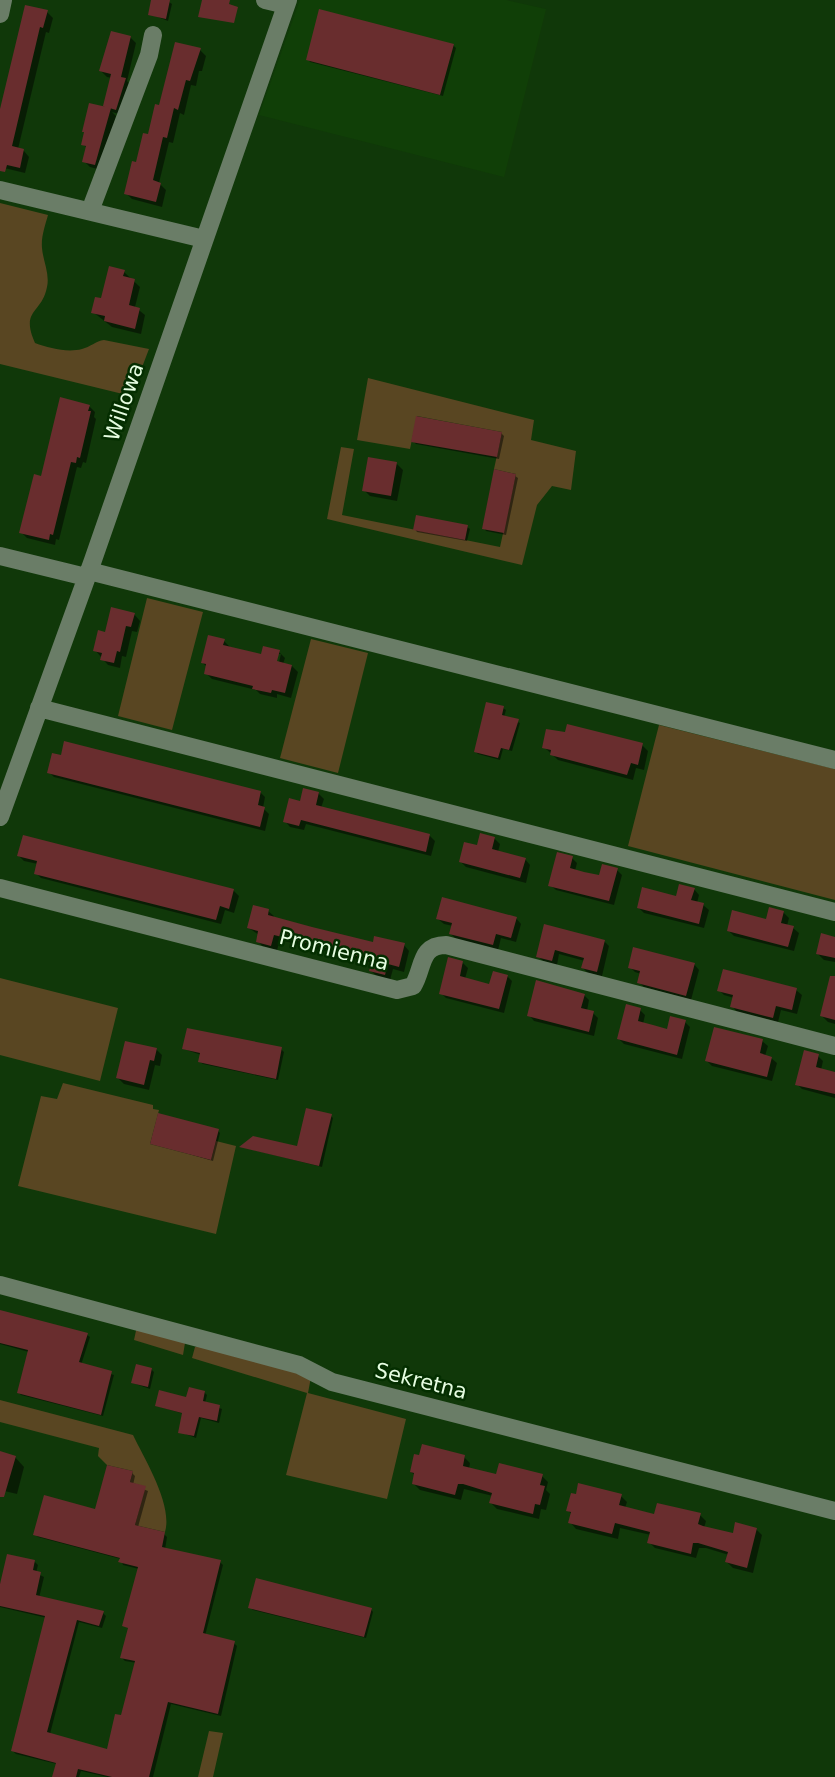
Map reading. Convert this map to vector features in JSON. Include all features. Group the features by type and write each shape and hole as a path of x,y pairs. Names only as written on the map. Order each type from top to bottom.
{"street":[{"path":"0,14 3,0"},
{"path":"265,0 287,3"},
{"name":"Willowa","path":"0,817 88,574 287,3"},
{"path":"90,211 149,55 153,36"},
{"path":"0,190 204,239"},
{"path":"0,556 88,574 835,760"},
{"path":"39,708 835,912"},
{"name":"Promienna","path":"0,888 397,990 413,986 426,952 433,947 446,945 835,1046"},
{"name":"Sekretna","path":"0,1285 299,1364 332,1382 835,1511"}],"shaded area":[{"path":"300,0 506,0 546,9 504,177 259,115"},
{"path":"0,203 48,215 42,244 48,277 47,287 30,324 35,343 70,350 82,349 104,340 149,349 131,396 0,364"},
{"path":"368,378 534,420 531,440 576,451 571,490 552,486 537,505 522,565 327,519 341,447 354,449 342,515 500,547 516,474 494,469 502,432 417,416 410,449 357,440"},
{"path":"147,598 203,612 172,730 118,716"},
{"path":"311,639 368,653 338,773 280,758"},
{"path":"659,725 835,769 835,900 628,846"},
{"path":"0,978 118,1008 100,1081 0,1055"},
{"path":"63,1083 153,1105 153,1109 159,1110 150,1144 211,1160 216,1141 236,1146 216,1234 18,1186 41,1096 57,1099"},
{"path":"137,1326 185,1343 183,1355 134,1340"},
{"path":"201,1345 311,1377 308,1393 406,1419 387,1499 286,1475 307,1393 192,1358 195,1347"},
{"path":"0,1400 133,1435 162,1496 165,1532 135,1525 145,1487 130,1482 133,1471 107,1465 98,1456 99,1448 0,1422"},
{"path":"209,1731 223,1733 213,1777 198,1777"}],"building":[{"path":"151,0 170,0 166,19 148,15"},
{"path":"202,0 230,0 229,4 238,7 234,23 198,17"},
{"path":"25,5 48,10 43,28 40,27 12,146 24,149 20,168 7,165 5,172 0,171 0,109"},
{"path":"319,9 454,44 440,95 306,60"},
{"path":"111,31 131,36 121,77 126,78 116,110 103,106 111,74 99,71"},
{"path":"175,42 201,48 190,81 186,80 178,110 174,108 167,138 163,137 153,180 161,183 156,202 124,194 132,161 136,162 143,133 148,134 155,104 159,105"},
{"path":"89,103 111,108 95,165 82,162 86,146 81,145 82,132"},
{"path":"109,266 125,270 123,276 135,279 129,305 140,308 135,329 104,321 105,316 91,313 95,297 101,298"},
{"path":"60,397 90,405 88,411 91,411 80,458 77,457 76,463 71,462 53,535 50,534 49,540 19,533 34,474 41,476"},
{"path":"416,416 502,432 497,457 411,442"},
{"path":"368,457 397,462 391,496 362,491"},
{"path":"494,469 516,474 504,533 482,529"},
{"path":"416,515 468,525 465,540 413,530"},
{"path":"111,607 135,613 131,627 126,626 120,652 117,651 114,663 100,660 102,653 93,651 98,630 105,632"},
{"path":"208,635 225,639 223,645 261,654 263,646 280,650 277,661 292,665 285,693 252,689 253,686 204,674 206,664 201,663"},
{"path":"486,702 504,706 502,715 519,719 509,750 501,748 498,758 474,752"},
{"path":"567,724 643,743 638,765 631,763 627,775 550,755 551,750 542,748 546,729 565,732"},
{"path":"64,741 261,791 258,805 265,807 260,827 47,773 52,753 61,755"},
{"path":"303,788 319,792 316,805 430,834 426,852 301,820 299,826 283,822 289,798 300,801"},
{"path":"480,833 495,837 492,849 526,858 520,878 459,862 464,842 477,845"},
{"path":"23,835 234,889 229,909 220,906 216,920 34,874 37,861 17,856"},
{"path":"557,852 573,856 570,868 584,872 599,875 602,864 618,868 609,901 548,886"},
{"path":"679,884 695,888 691,900 704,903 699,924 637,908 642,887 676,896"},
{"path":"442,897 517,917 511,938 496,934 493,945 449,934 452,923 436,919"},
{"path":"253,905 269,909 268,915 312,927 373,942 374,936 405,943 399,967 388,964 385,975 369,971 372,960 338,951 274,935 271,946 256,942 258,931 247,928"},
{"path":"769,907 784,911 781,923 794,926 788,947 727,931 732,910 766,919"},
{"path":"544,924 605,940 597,972 581,968 584,958 555,950 552,961 536,957"},
{"path":"821,933 835,937 835,958 816,954"},
{"path":"633,947 695,963 686,996 637,983 640,971 628,968"},
{"path":"448,957 463,961 460,976 489,984 493,971 508,975 499,1009 439,994"},
{"path":"723,969 797,988 792,1010 776,1006 773,1018 730,1007 733,995 717,991"},
{"path":"830,976 835,976 835,1020 820,1016"},
{"path":"536,980 585,994 581,1008 594,1011 589,1032 527,1016"},
{"path":"626,1004 641,1008 638,1021 667,1029 670,1016 686,1020 677,1055 617,1039"},
{"path":"714,1027 763,1039 760,1053 772,1057 767,1077 705,1061"},
{"path":"187,1028 282,1047 276,1079 198,1062 200,1053 182,1049"},
{"path":"125,1041 157,1048 154,1061 150,1060 144,1085 116,1078"},
{"path":"804,1050 819,1054 816,1067 835,1072 835,1094 795,1085"},
{"path":"306,1108 332,1114 319,1166 239,1147 253,1136 297,1146"},
{"path":"158,1113 219,1129 211,1160 150,1144"},
{"path":"0,1310 88,1333 79,1362 112,1371 101,1415 17,1393 28,1350 0,1343"},
{"path":"136,1364 152,1368 148,1387 131,1383"},
{"path":"189,1387 205,1391 203,1401 220,1405 217,1421 199,1417 194,1436 178,1433 182,1413 155,1406 159,1390 186,1397"},
{"path":"422,1444 465,1455 463,1466 496,1474 499,1463 543,1474 540,1485 545,1486 540,1505 535,1504 533,1514 489,1503 492,1493 463,1484 458,1484 455,1495 412,1484 414,1473 410,1472 414,1454 419,1455"},
{"path":"0,1451 16,1456 4,1497 0,1497"},
{"path":"107,1465 133,1471 130,1482 146,1486 135,1525 165,1532 162,1547 221,1560 203,1633 235,1641 218,1714 168,1702 149,1777 112,1777 78,1769 76,1777 52,1777 56,1763 11,1751 45,1616 0,1606 0,1584 7,1554 35,1560 33,1570 41,1572 36,1595 104,1611 99,1626 77,1620 47,1732 107,1749 115,1714 121,1715 135,1661 120,1658 128,1628 122,1626 138,1567 118,1562 120,1558 33,1535 44,1495 95,1509"},
{"path":"578,1483 622,1494 619,1505 654,1514 657,1503 701,1513 698,1524 703,1526 733,1533 735,1522 757,1528 747,1568 725,1562 728,1552 698,1543 693,1543 691,1554 647,1543 650,1532 615,1523 612,1534 568,1523 571,1512 566,1511 571,1493 576,1494"},
{"path":"256,1578 372,1608 364,1637 248,1608"}]}
